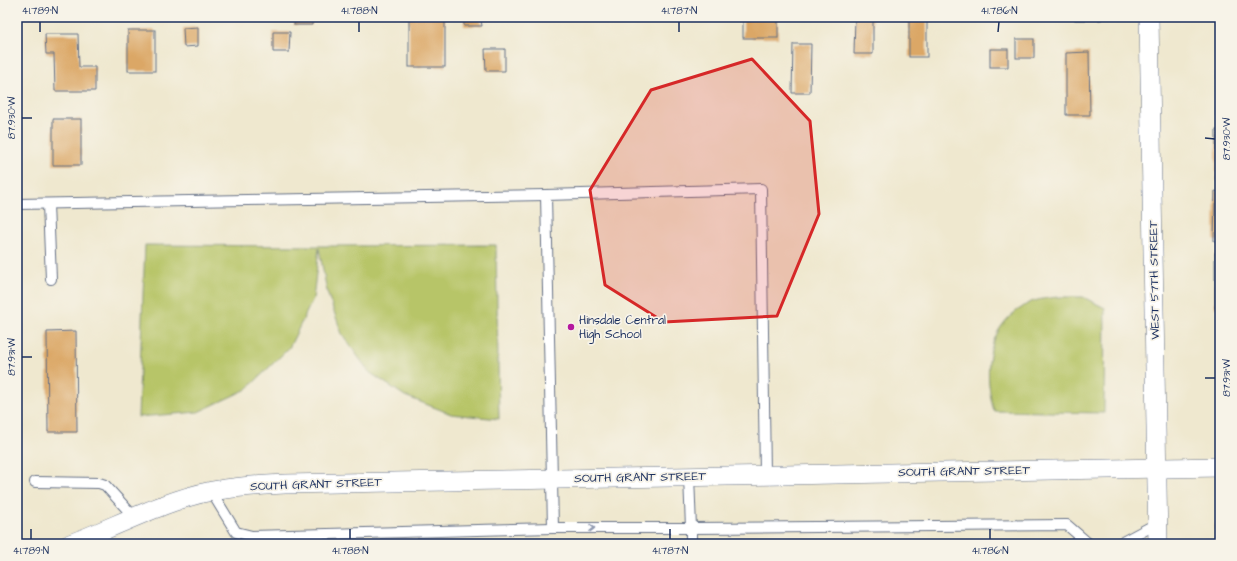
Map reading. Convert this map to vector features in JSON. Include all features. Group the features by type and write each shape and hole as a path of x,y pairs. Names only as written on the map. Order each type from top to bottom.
{"street":[{"name":"WEST 57TH STREET","path":"1149,17 1158,544"},
{"name":"SOUTH GRANT STREET","path":"70,544 185,499 211,491 249,486 285,484 1220,466"}],"lane":[{"path":"17,204 546,195 761,189 765,475"},
{"path":"546,195 553,528"},
{"path":"48,204 51,279"},
{"path":"689,476 691,544"},
{"path":"35,482 99,483 106,485 135,518"},
{"path":"211,491 236,532 252,536 553,528 1067,525 1089,544"},
{"path":"1119,544 1158,523"}],"highlighted area":[{"path":"752,59 810,121 819,214 777,316 664,322 605,285 590,190 651,90"}],"green space":[{"path":"145,245 496,245 499,419 451,414 405,396 369,372 342,334 327,292 319,248 313,299 289,348 247,389 198,412 138,417"},
{"path":"1058,297 1083,297 1105,308 1104,413 994,411 988,369 993,342 999,330 1007,319 1027,304 1037,300"}],"building":[{"path":"295,17 312,17 312,25 294,25"},
{"path":"409,17 445,17 445,67 409,67"},
{"path":"464,17 501,17 501,20 481,20 482,26 464,26"},
{"path":"743,17 778,17 778,38 743,38"},
{"path":"855,17 873,17 873,54 854,54"},
{"path":"909,17 927,17 927,57 909,57"},
{"path":"1075,17 1101,17 1101,20 1075,20"},
{"path":"198,27 198,46 184,47 183,28"},
{"path":"128,30 155,30 155,71 128,71"},
{"path":"273,32 290,32 289,52 273,52"},
{"path":"45,34 78,34 79,67 95,67 95,91 55,91 54,54 46,54"},
{"path":"1016,39 1034,39 1034,58 1016,58"},
{"path":"793,44 811,44 810,93 792,93"},
{"path":"485,49 505,49 505,71 486,71"},
{"path":"990,49 1008,49 1008,67 990,67"},
{"path":"1089,52 1090,115 1066,115 1066,53"},
{"path":"1217,70 1220,70 1220,116 1216,116"},
{"path":"53,119 81,119 81,165 53,165"},
{"path":"1216,130 1220,130 1220,180 1216,180"},
{"path":"1215,191 1220,192 1220,241 1214,241"},
{"path":"1215,253 1220,253 1220,308 1215,308"},
{"path":"76,331 77,432 48,432 47,332"},
{"path":"1215,524 1220,524 1220,544 1215,544"}],"place":[{"name":"Hinsdale Central High School","path":"571,327"}]}
